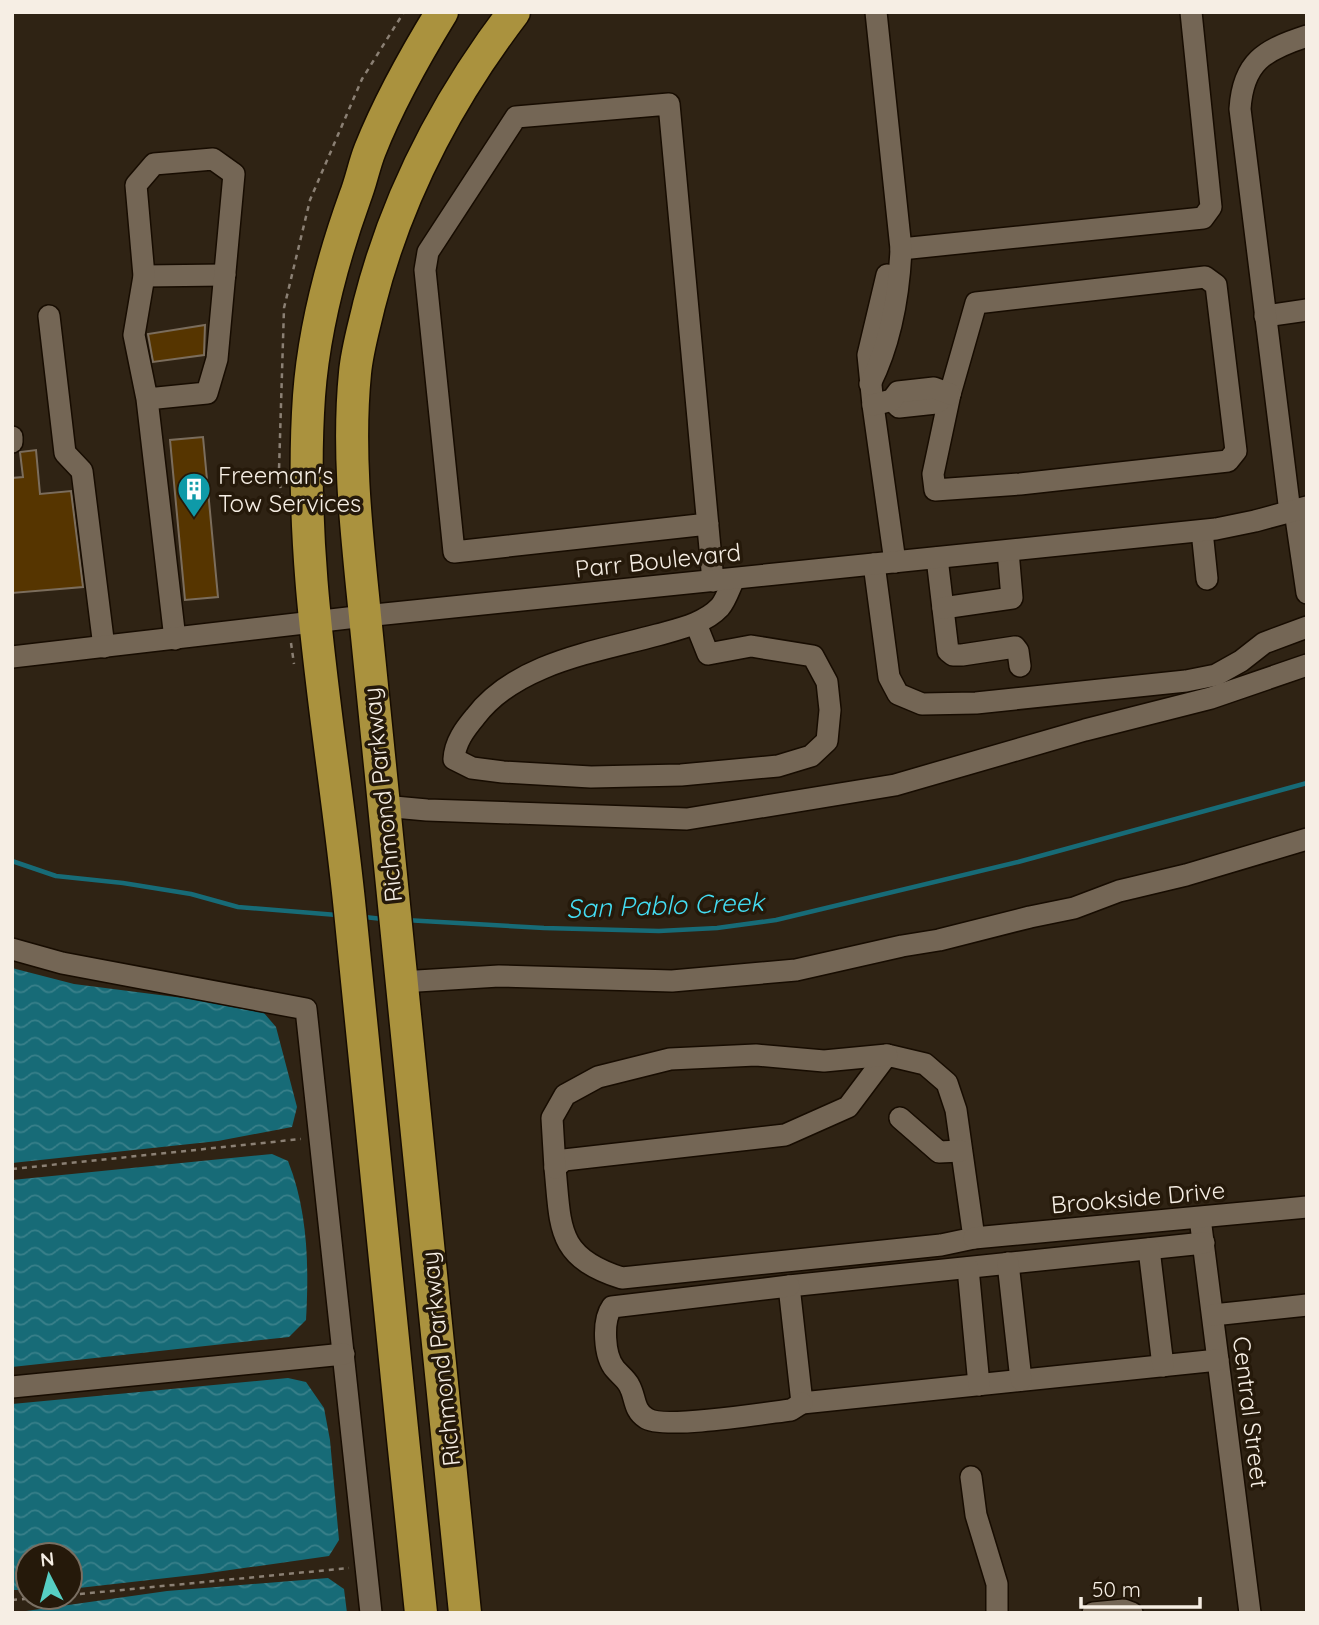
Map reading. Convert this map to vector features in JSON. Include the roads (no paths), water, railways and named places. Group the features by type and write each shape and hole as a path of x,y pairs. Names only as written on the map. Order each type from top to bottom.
{"highway":[{"name":"Richmond Parkway","path":"421,1613 344,848 314,624 307,489 309,394 319,316 342,232 368,154 401,84 442,12"},
{"name":"Richmond Parkway","path":"465,1613 387,850 353,486 352,417 355,370 366,316 393,223 456,96 486,48 514,12"}],"street":[{"path":"876,12 901,248 900,281 878,396 888,677 898,694 922,704 976,703 1186,681 1216,675 1241,661 1264,643 1307,627"},
{"path":"901,248 1203,218 1212,207 1191,12"},
{"path":"1307,36 1263,55 1249,69 1241,88 1240,109 1265,316 1297,510 1307,593"},
{"path":"696,624 708,653 751,646 813,656 827,682 830,710 827,741 811,756 778,766 681,775 590,777 527,774 472,768 454,759 455,748 466,728 486,702 519,679 560,662 696,624 720,607 724,580 708,524 669,104 516,117 428,252 425,270 454,552 708,524"},
{"path":"147,399 207,393 217,359 234,174 213,159 154,164 136,185 144,276 134,334 147,399 175,639"},
{"path":"144,276 225,275"},
{"path":"1205,277 1216,285 1236,451 1228,461 1020,484 935,490 933,474 950,394 976,303 1205,277"},
{"path":"1265,316 1307,310"},
{"path":"49,316 65,453 82,471 104,647"},
{"path":"878,396 934,388 950,394"},
{"path":"12,437 12,442"},
{"name":"Parr Boulevard","path":"12,657 365,616 1202,531 1255,522 1297,510"},
{"path":"1202,531 1207,579"},
{"path":"943,608 1012,598 1008,551"},
{"path":"937,558 948,651 962,655 1015,648 1020,666"},
{"path":"383,806 427,810 687,819 895,785 1085,730 1211,698 1307,665"},
{"path":"401,982 489,976 672,981 796,970 1074,908 1119,891 1186,875 1307,839"},
{"path":"12,950 62,963 306,1009 371,1613"},
{"name":"Brookside Drive","path":"974,1238 956,1110 947,1083 925,1063 887,1055 824,1061 756,1055 670,1059 598,1077 565,1095 552,1118 561,1226 568,1244 582,1260 599,1270 622,1278 941,1245 974,1238 1307,1207"},
{"path":"555,1168 564,1160 785,1135 848,1107 887,1055"},
{"path":"900,1118 939,1152 961,1151"},
{"name":"Central Street","path":"1200,1218 1250,1613"},
{"path":"1204,1243 612,1307 607,1319 607,1348 609,1362 629,1385 636,1409 647,1420 673,1423 791,1410 802,1403 1218,1360"},
{"path":"1149,1249 1163,1366"},
{"path":"1008,1264 1021,1380"},
{"path":"968,1268 979,1385"},
{"path":"789,1286 802,1403"},
{"path":"1213,1315 1307,1305"},
{"path":"12,1387 344,1354"},
{"path":"971,1476 976,1515 998,1584 997,1613"},
{"path":"1093,1613 1124,1609 1132,1613"}],"water":[{"path":"12,968 74,984 191,999 264,1013 276,1027 297,1107 292,1127 218,1141 12,1163"},
{"path":"272,1154 288,1161 300,1199 306,1239 306,1320 289,1337 12,1367 12,1180"},
{"path":"288,1378 306,1382 324,1408 330,1440 339,1540 329,1556 84,1587 84,1541 14,1541 12,1590 12,1404"},
{"path":"328,1578 344,1589 347,1613 12,1613 84,1611 84,1603 167,1591"}],"waterway":[{"name":"San Pablo Creek","path":"405,920 659,931 717,928 776,920 1018,862 1307,783"},
{"name":"San Pablo Creek","path":"12,861 56,876 191,894 238,907 337,915"},
{"name":"San Pablo Creek","path":"364,917 383,919"}],"place":[{"name":"Freeman's Tow Services","path":"194,519"}]}
